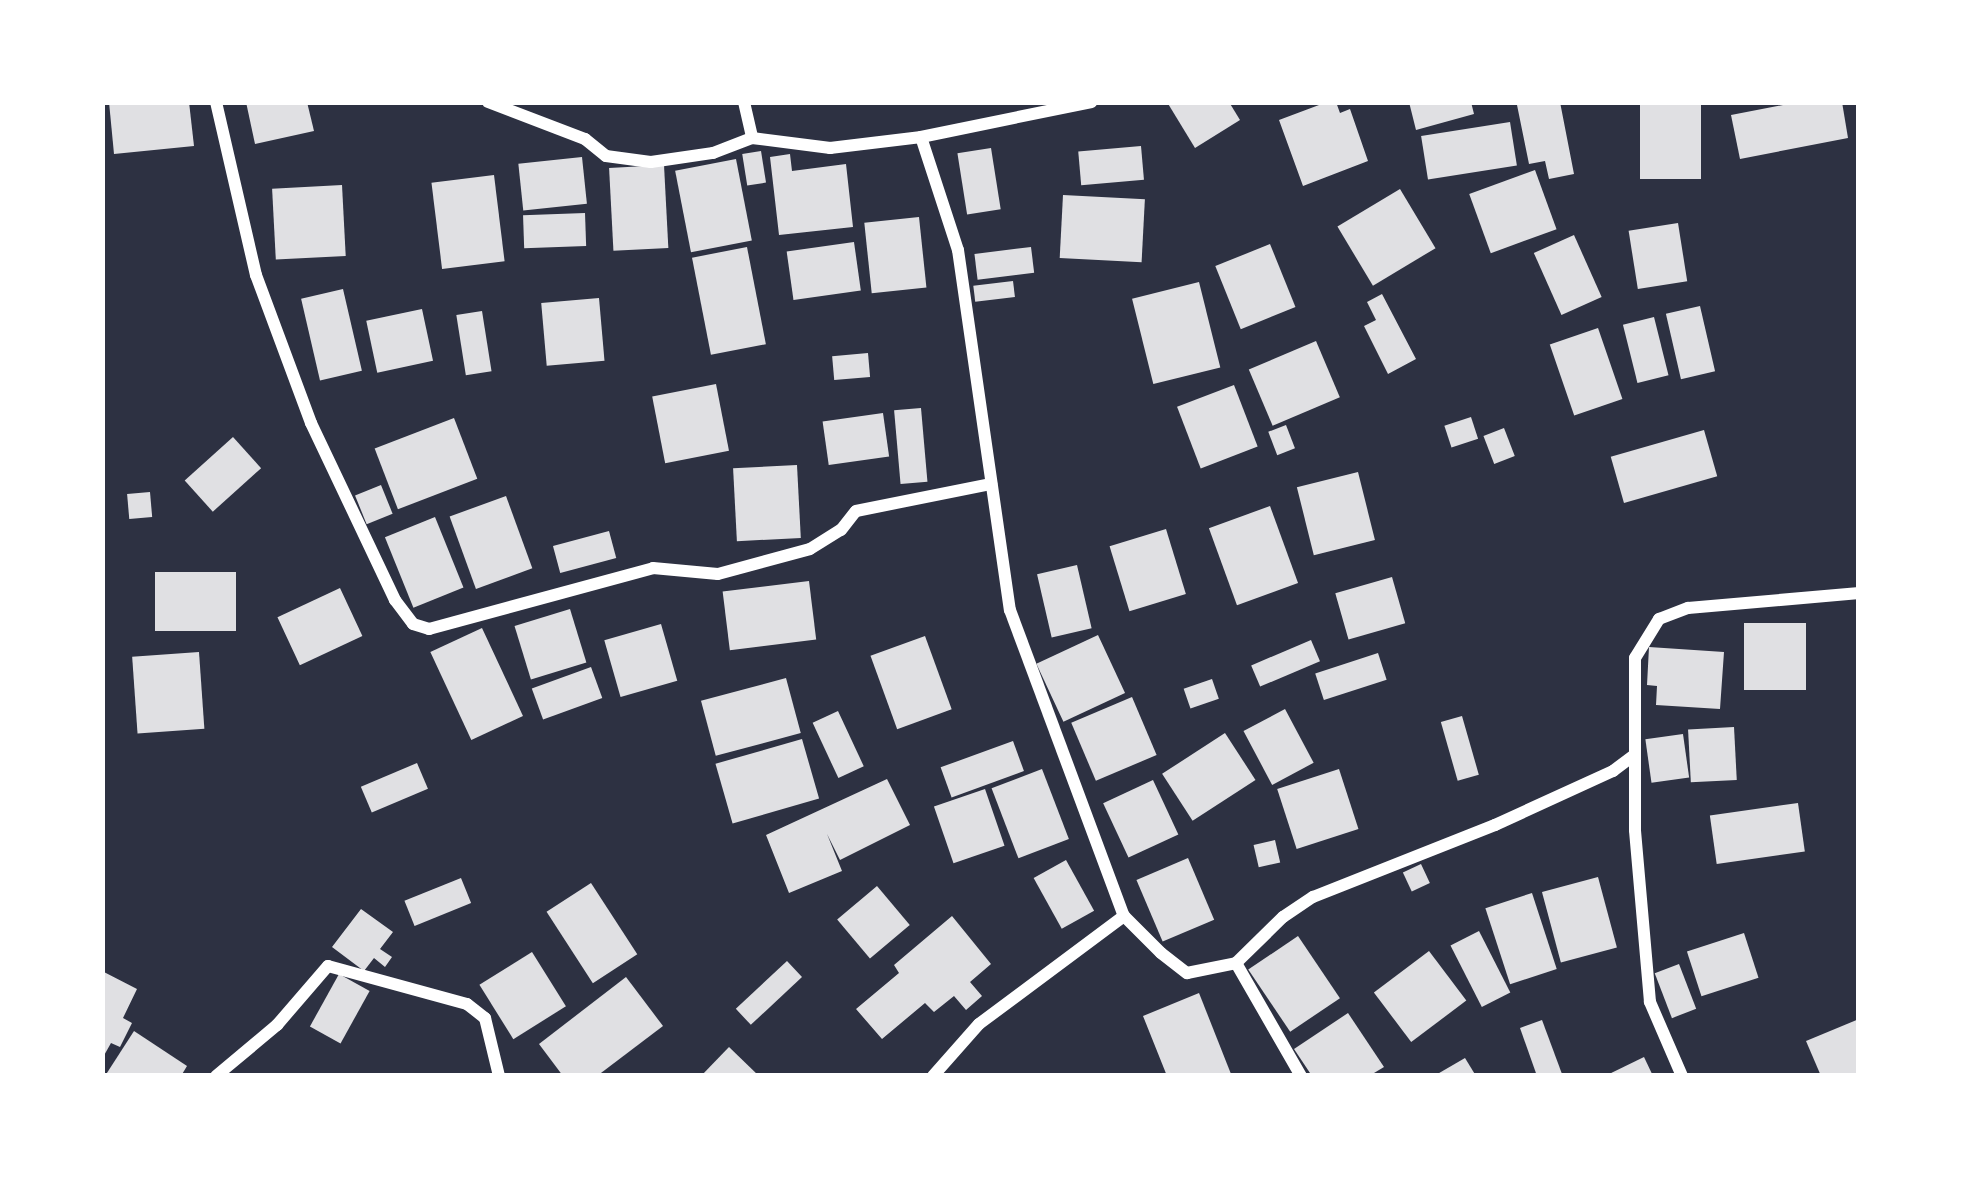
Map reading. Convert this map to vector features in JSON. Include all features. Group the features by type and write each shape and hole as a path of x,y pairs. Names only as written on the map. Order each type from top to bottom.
{"street":[{"path":"216,102 256,275 311,423 386,583 413,624 429,629 653,568 718,574 810,549 841,530 856,511 991,484"},
{"path":"488,102 585,140 606,156 651,162 713,152 752,138 830,148 921,137 1090,102"},
{"path":"744,102 752,138"},
{"path":"921,137 958,250 1010,610 1124,916 1187,973 1236,963 1283,917 1313,897 1495,826 1613,771 1633,756"},
{"path":"1682,1076 1650,1002 1635,830 1635,658 1660,619 1688,608 1859,593"},
{"path":"1613,771 1638,790"},
{"path":"933,1076 979,1024 1124,916"},
{"path":"1236,963 1301,1076"},
{"path":"216,1076 277,1025 328,966 467,1004 485,1018 499,1076"}],"building":[{"path":"109,102 189,102 194,146 114,154"},
{"path":"246,102 307,102 314,131 255,144"},
{"path":"1167,102 1229,102 1240,120 1195,148"},
{"path":"1336,102 1340,113 1350,109 1368,161 1303,186 1279,120"},
{"path":"1409,102 1471,102 1474,114 1416,130"},
{"path":"1560,102 1574,174 1549,179 1545,161 1529,164 1517,105"},
{"path":"1640,102 1701,102 1701,179 1640,179"},
{"path":"1798,102 1842,102 1848,138 1740,159 1731,115"},
{"path":"1510,122 1517,165 1428,180 1421,136"},
{"path":"1141,146 1144,180 1081,185 1078,151"},
{"path":"991,148 1001,209 967,215 957,153"},
{"path":"761,151 766,183 747,186 742,154"},
{"path":"790,154 792,171 846,164 853,227 779,235 770,157"},
{"path":"582,157 587,204 523,210 518,164"},
{"path":"736,159 752,240 691,252 675,171"},
{"path":"664,165 668,248 613,251 609,168"},
{"path":"1535,170 1557,229 1491,253 1469,194"},
{"path":"494,175 505,261 442,269 431,183"},
{"path":"342,185 346,256 276,260 272,189"},
{"path":"1400,189 1436,248 1373,286 1337,227"},
{"path":"1063,195 1145,199 1142,262 1060,258"},
{"path":"585,213 586,246 524,248 523,215"},
{"path":"919,217 926,288 872,293 864,223"},
{"path":"1678,223 1687,281 1638,289 1629,231"},
{"path":"1574,235 1602,297 1561,315 1534,253"},
{"path":"854,242 861,291 793,300 787,251"},
{"path":"1270,244 1295,307 1241,329 1215,266"},
{"path":"747,247 766,344 711,355 692,258"},
{"path":"1031,247 1034,273 978,280 974,254"},
{"path":"1013,281 1015,297 975,302 973,286"},
{"path":"1199,282 1220,367 1153,384 1132,299"},
{"path":"343,289 362,371 320,381 301,299"},
{"path":"1382,294 1416,359 1388,374 1364,326 1376,320 1367,302"},
{"path":"599,298 604,361 547,366 541,303"},
{"path":"1700,306 1715,371 1681,379 1666,314"},
{"path":"422,309 433,361 377,373 366,321"},
{"path":"482,311 492,371 466,375 456,315"},
{"path":"1654,317 1669,375 1637,383 1623,325"},
{"path":"1598,328 1622,399 1574,416 1550,345"},
{"path":"1316,341 1340,397 1273,426 1249,370"},
{"path":"868,353 870,377 834,380 832,356"},
{"path":"716,384 729,451 665,463 652,396"},
{"path":"1234,385 1258,447 1201,468 1177,407"},
{"path":"921,408 927,482 901,484 894,410"},
{"path":"883,413 889,457 829,465 823,421"},
{"path":"1471,417 1478,439 1451,448 1444,426"},
{"path":"454,418 477,479 398,509 375,448"},
{"path":"1286,425 1295,448 1277,455 1268,432"},
{"path":"1504,428 1515,456 1494,464 1483,436"},
{"path":"1704,430 1717,476 1624,503 1611,457"},
{"path":"233,437 261,468 213,512 185,480"},
{"path":"797,465 801,538 737,541 733,468"},
{"path":"1358,472 1375,540 1314,555 1297,487"},
{"path":"381,485 393,514 367,524 355,495"},
{"path":"150,492 152,517 129,519 127,494"},
{"path":"506,496 532,568 476,589 450,517"},
{"path":"1270,506 1298,583 1237,605 1209,528"},
{"path":"435,517 463,587 413,608 385,537"},
{"path":"1166,529 1186,594 1129,611 1110,546"},
{"path":"609,531 616,558 560,573 553,546"},
{"path":"1077,565 1092,628 1052,638 1037,574"},
{"path":"155,572 236,572 236,631 155,631"},
{"path":"1392,577 1405,623 1349,639 1335,593"},
{"path":"809,581 816,640 730,650 723,592"},
{"path":"340,588 362,636 300,665 277,617"},
{"path":"570,609 586,663 531,680 515,626"},
{"path":"1744,623 1806,623 1806,690 1744,690"},
{"path":"661,624 677,681 621,697 604,640"},
{"path":"482,628 523,716 471,740 430,652"},
{"path":"1098,635 1125,693 1063,722 1036,664"},
{"path":"925,636 952,709 897,729 870,656"},
{"path":"1311,640 1320,661 1260,687 1251,665"},
{"path":"1649,647 1724,652 1720,709 1656,705 1657,686 1647,685"},
{"path":"199,652 204,729 138,733 132,657"},
{"path":"1378,653 1387,680 1324,700 1315,673"},
{"path":"591,667 602,698 543,720 532,689"},
{"path":"786,678 801,733 716,756 701,701"},
{"path":"1212,679 1219,699 1190,709 1184,689"},
{"path":"1132,697 1157,755 1096,781 1071,723"},
{"path":"1285,709 1314,763 1272,785 1244,731"},
{"path":"838,711 864,766 838,778 813,723"},
{"path":"1462,716 1479,775 1458,781 1441,722"},
{"path":"1734,727 1737,780 1691,782 1688,729"},
{"path":"1225,733 1255,780 1193,821 1162,774"},
{"path":"1683,734 1689,778 1651,783 1645,739"},
{"path":"802,739 819,799 733,823 715,764"},
{"path":"1013,741 1024,771 952,797 941,767"},
{"path":"417,763 428,789 372,813 361,787"},
{"path":"1042,769 1069,839 1018,858 992,788"},
{"path":"1339,769 1358,829 1297,849 1277,789"},
{"path":"887,779 910,825 840,860 827,834 842,871 789,893 766,835"},
{"path":"1153,780 1178,834 1129,858 1103,803"},
{"path":"985,789 1005,846 953,863 934,807"},
{"path":"1798,803 1805,852 1717,864 1710,815"},
{"path":"1275,840 1280,862 1259,867 1254,845"},
{"path":"1188,858 1214,920 1163,942 1136,880"},
{"path":"1066,860 1094,911 1062,929 1034,878"},
{"path":"1421,864 1430,883 1412,891 1403,872"},
{"path":"1598,877 1617,948 1561,963 1542,892"},
{"path":"461,878 471,903 415,926 404,901"},
{"path":"591,883 637,954 593,983 547,912"},
{"path":"877,886 910,925 870,958 837,919"},
{"path":"1532,893 1557,969 1510,984 1485,908"},
{"path":"361,909 393,932 380,949 392,957 385,967 374,958 364,971 332,947"},
{"path":"952,916 991,964 970,982 982,996 966,1010 954,996 934,1012 925,1003 882,1039 856,1009 899,973 894,965"},
{"path":"1479,931 1510,992 1482,1007 1450,946"},
{"path":"1744,933 1759,978 1701,996 1687,952"},
{"path":"1298,936 1340,998 1290,1032 1248,970"},
{"path":"1429,951 1466,1001 1411,1042 1374,993"},
{"path":"532,952 566,1006 513,1039 479,985"},
{"path":"787,961 802,977 751,1025 736,1009"},
{"path":"1679,964 1696,1009 1672,1018 1655,973"},
{"path":"102,971 137,989 123,1018 132,1023 120,1047 111,1043 102,1059"},
{"path":"339,974 370,991 341,1043 310,1026"},
{"path":"626,977 663,1026 597,1076 563,1076 539,1044"},
{"path":"1199,993 1231,1074 1167,1076 1143,1016"},
{"path":"1348,1013 1384,1067 1369,1076 1312,1076 1294,1049"},
{"path":"1859,1019 1859,1076 1821,1076 1806,1041"},
{"path":"1542,1020 1562,1074 1557,1076 1537,1076 1520,1028"},
{"path":"134,1031 187,1066 181,1076 105,1076"},
{"path":"729,1047 759,1076 701,1076"},
{"path":"1644,1057 1653,1076 1605,1076"},
{"path":"1465,1058 1476,1076 1434,1076"}]}
